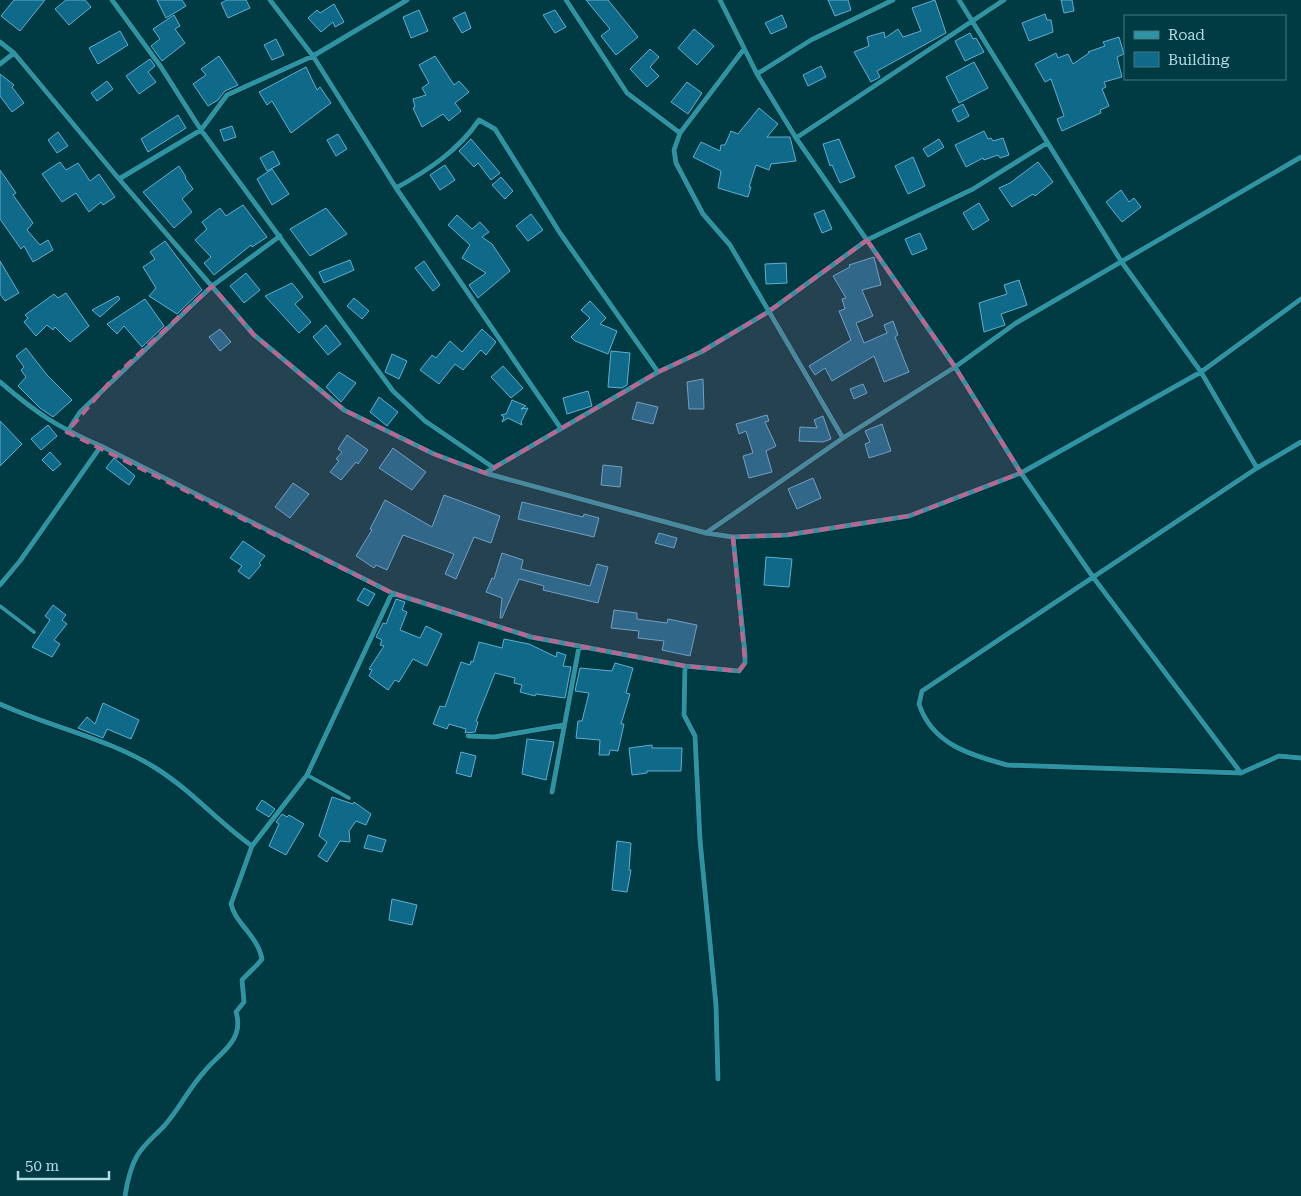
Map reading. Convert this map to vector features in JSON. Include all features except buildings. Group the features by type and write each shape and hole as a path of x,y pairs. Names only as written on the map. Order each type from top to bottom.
{"street":[{"path":"112,0 161,67 202,130 393,391 425,421 494,468"},
{"path":"270,0 313,56 396,188 560,427"},
{"path":"119,179 202,130 227,95 313,56 407,0"},
{"path":"566,0 627,92 680,134"},
{"path":"720,0 757,74 796,138 955,366 1021,473 1093,577 1240,773"},
{"path":"757,74 838,26 892,0"},
{"path":"960,0 1121,261 1201,372 1256,468"},
{"path":"796,138 1004,0"},
{"path":"0,42 14,53 119,179 254,335 344,410 434,454 485,473 706,533 733,537 787,535 910,516 1021,473 1201,372 1301,299"},
{"path":"744,49 680,134 674,150 676,163 703,214 730,245 843,438"},
{"path":"0,64 14,53"},
{"path":"396,188 421,174 454,148 471,132 479,120 489,124 495,129 560,233 658,372"},
{"path":"485,473 560,427 658,372 701,352 768,312 867,240 973,189 1048,143"},
{"path":"706,533 843,438 955,366 1016,323 1301,157"},
{"path":"67,432 80,412 114,377 212,286 280,236"},
{"path":"0,382 32,410 67,432 101,446 392,593 531,637 685,666 739,671 745,663 733,537"},
{"path":"1301,442 1256,468 922,691 919,704 933,731 951,745 976,757 1007,765 1240,773 1280,756 1301,758"},
{"path":"0,585 20,561 101,446"},
{"path":"125,1196 132,1165 138,1154 166,1125 203,1072 224,1054 238,1029 236,1012 244,1002 242,980 252,972 262,958 256,941 233,912 231,904 252,846 307,775 392,593"},
{"path":"552,792 579,647"},
{"path":"685,666 684,715 695,736 700,840 716,1005 718,1079"},
{"path":"0,704 26,716 119,750 154,767 252,846"},
{"path":"468,736 494,737 564,724"}],"lane":[{"path":"0,606 34,632"},
{"path":"307,775 349,798"}],"highlighted area":[{"path":"867,240 955,367 1021,473 909,516 787,535 733,537 745,663 739,671 685,666 531,637 392,593 67,432 114,377 212,286 254,335 344,410 434,454 485,473 658,372 701,352 768,312"}]}
